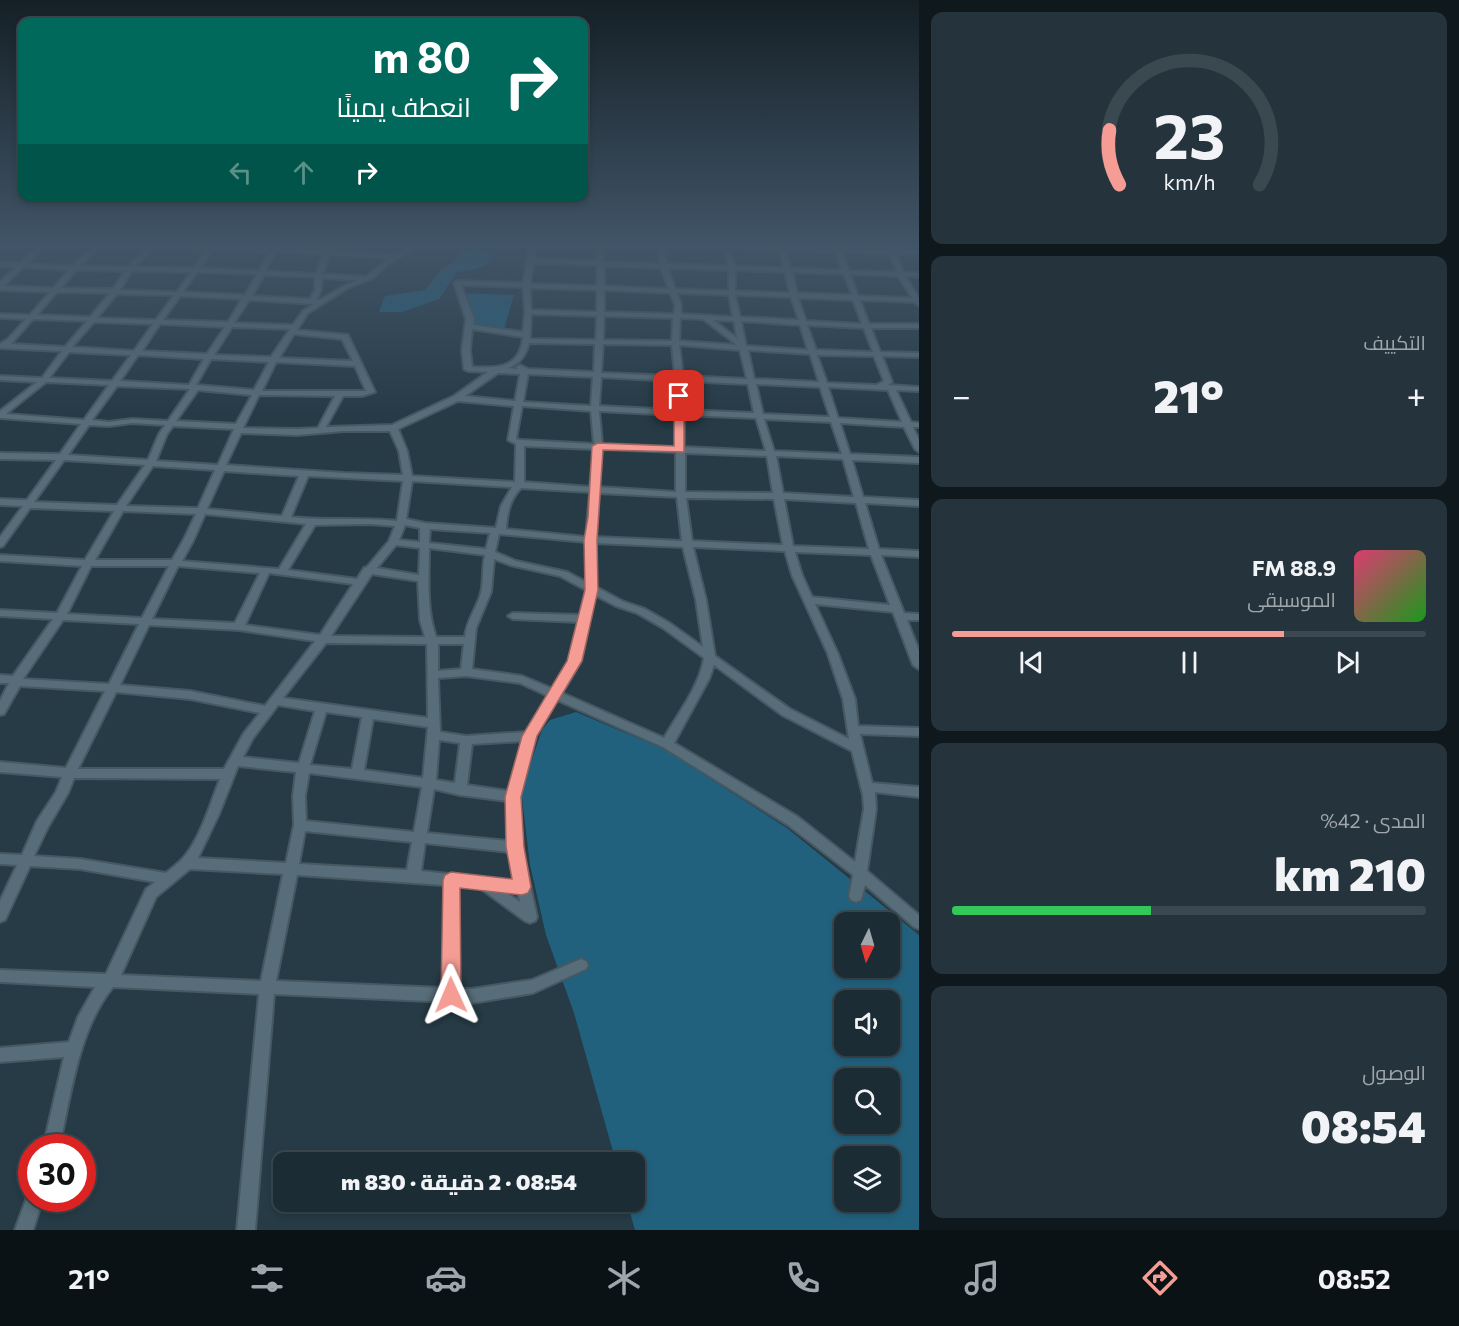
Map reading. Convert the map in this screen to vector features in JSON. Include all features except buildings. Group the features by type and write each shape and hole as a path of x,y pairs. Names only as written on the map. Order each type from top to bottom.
{"street":[{"path":"1,347 11,341 46,301"},
{"path":"0,416 44,380 107,301"},
{"path":"0,544 172,301"},
{"path":"0,711 16,680 61,615 120,508 151,463 163,434 193,388 207,357 230,325 243,301"},
{"path":"0,916 42,825 62,793 274,359 292,329 317,301"},
{"path":"464,301 470,327 466,350 468,369 919,389"},
{"path":"0,416 85,422 171,423 297,432 321,429 393,428 457,398 495,371 513,364 523,353 527,301"},
{"path":"484,883 530,917 515,847 513,797 530,736 575,661 591,590 591,540 598,446 595,410 600,301"},
{"path":"667,744 703,679 710,656 701,600 687,544 681,495 679,379 675,343 678,316 676,301"},
{"path":"733,301 759,416 771,454 780,496 782,522 789,548 808,600 837,663 849,699 853,730 870,809 856,896"},
{"path":"796,301 861,501 875,552 919,665"},
{"path":"857,301 888,382 879,387"},
{"path":"528,312 678,316 867,326 919,326"},
{"path":"0,316 230,325 292,329 342,336 371,392 362,394 258,393 0,378"},
{"path":"706,318 743,346"},
{"path":"470,327 526,338 919,355"},
{"path":"1,347 68,348 358,364"},
{"path":"513,364 525,370"},
{"path":"525,370 512,441 919,460"},
{"path":"891,389 919,449"},
{"path":"321,429 340,394"},
{"path":"457,398 595,410 919,425"},
{"path":"54,1134 74,1049 91,1004 110,982 151,893 156,886 169,879 187,863 213,814 228,774 270,706 323,639 368,570 393,542 402,522 408,478 403,452 393,428"},
{"path":"519,485 520,442"},
{"path":"0,456 60,457 304,474 681,495 780,496 919,503"},
{"path":"286,519 304,474"},
{"path":"466,672 471,628 486,592 487,568 502,513 512,490 519,485"},
{"path":"0,502 201,511 312,522 402,522 425,526 591,540 919,554"},
{"path":"282,572 312,522"},
{"path":"413,876 429,783 433,729 433,646 424,610 425,526"},
{"path":"393,542 425,544 491,554 513,563 563,574 591,590 641,611 710,656 786,712 858,749"},
{"path":"0,558 88,563 175,563 266,570 360,582"},
{"path":"239,627 266,570"},
{"path":"368,570 424,579"},
{"path":"808,600 919,617"},
{"path":"0,613 239,627 323,639 469,641"},
{"path":"513,616 584,619"},
{"path":"432,675 466,672 522,680 667,744 793,821 833,851 919,924"},
{"path":"0,679 16,680 22,683 190,695 270,706 368,715 433,729 466,740 530,736"},
{"path":"246,1230 267,989 300,825 299,796 303,769 321,709"},
{"path":"357,774 368,715"},
{"path":"853,730 919,732"},
{"path":"460,790 466,740"},
{"path":"235,761 429,783 460,790 513,797"},
{"path":"0,766 70,773 228,774"},
{"path":"867,787 919,792"},
{"path":"300,825 419,839 515,847"},
{"path":"0,859 80,864 169,879"},
{"path":"187,863 413,876 522,887"},
{"path":"451,880 451,995"},
{"path":"0,976 451,995 499,993 533,986 581,965"},
{"path":"0,1054 74,1049"},
{"path":"24,1230 30,1212"}],"shaded area":[{"path":"383,301 432,301 402,312 379,312"},
{"path":"460,301 512,301 504,329 473,325"},
{"path":"576,712 664,749 787,828 891,912 834,912 834,978 900,978 900,920 919,935 919,1230 635,1230 630,1212 645,1212 645,1152 613,1152 574,1013 546,935 530,865 521,790 542,730 550,720"}],"route":[{"path":"451,995 451,880 522,887 515,847 513,797 530,736 575,661 591,590 591,540 598,446 680,450 679,396"}]}
